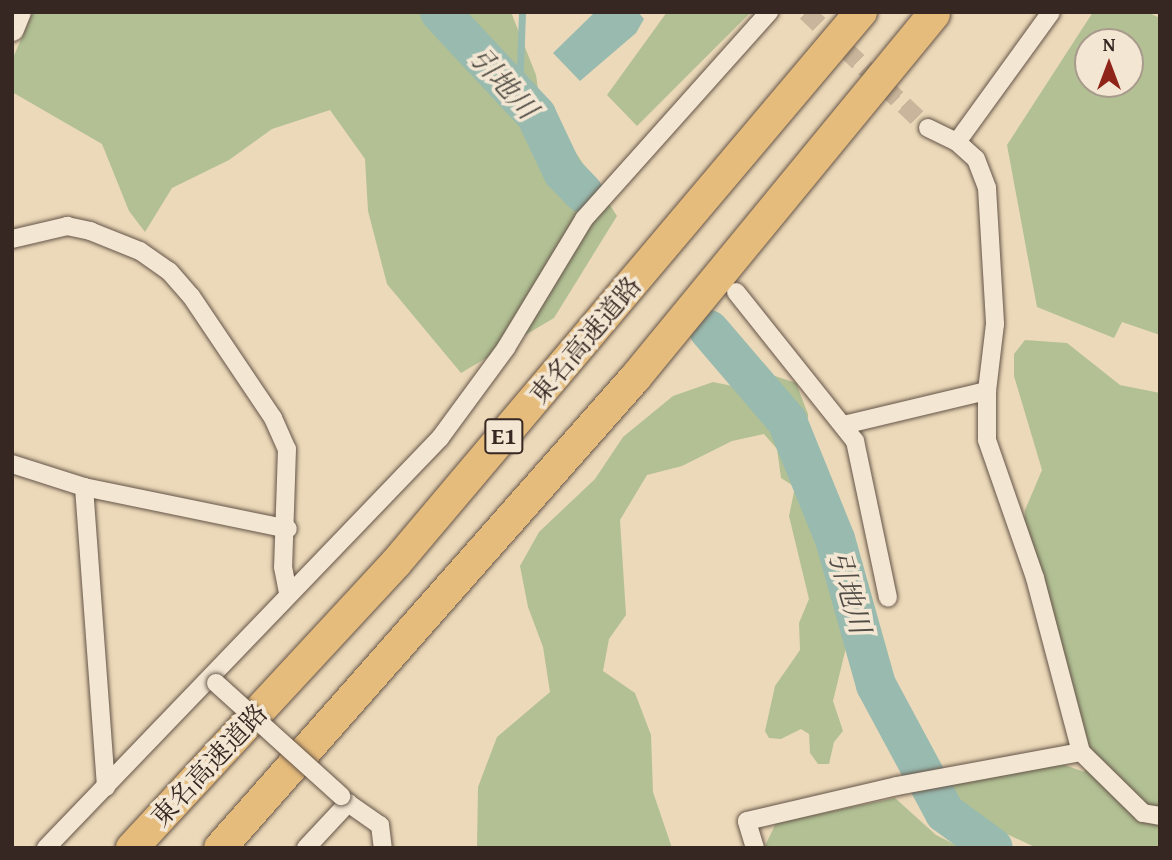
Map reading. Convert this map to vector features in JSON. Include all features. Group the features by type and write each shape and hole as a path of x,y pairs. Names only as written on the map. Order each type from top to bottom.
{"highway":[{"name":"東名高速道路","path":"132,848 396,563 861,12"},
{"name":"E1","path":"220,848 635,378 934,14"}],"street":[{"path":"12,29 19,12"},
{"path":"46,848 65,839 106,787 211,679 288,593 440,438 506,348 584,219 769,12"},
{"path":"957,142 1051,12"},
{"path":"928,128 957,142 976,159 987,188 995,324 987,391 987,440 1035,578 1081,752 1143,813 1160,816"},
{"path":"12,239 67,226 140,251 169,271 191,296 273,418 287,449 288,529 283,567 288,593"},
{"path":"736,292 855,441 888,598"},
{"path":"844,425 987,391"},
{"path":"12,464 84,487 288,529"},
{"path":"84,487 106,787"},
{"path":"211,679 345,800 380,825 383,848"},
{"path":"755,848 747,821 897,786 1081,752"},
{"path":"306,848 345,800"}],"green space":[{"path":"33,12 511,12 536,75 539,96 617,216 554,318 461,373 387,284 368,211 365,159 330,110 272,129 229,160 172,188 145,232 129,211 102,144 12,92 12,60"},
{"path":"667,12 751,12 637,126 607,95"},
{"path":"1093,12 1147,12 1160,18 1160,335 1122,322 1114,338 1037,307 1007,145 1074,41 1074,98 1144,98 1144,28 1083,28"},
{"path":"1025,340 1067,343 1120,385 1160,393 1160,848 1037,848 956,808 945,789 950,781 1054,761 1084,772 1093,759 1090,749 1074,737 1024,524 1025,510 1042,470 1014,376 1014,354"},
{"path":"769,374 796,383 808,414 807,480 829,542 830,573 852,623 833,701 843,731 834,742 829,764 818,764 810,753 809,734 801,729 781,739 769,738 765,731 775,686 800,650 799,623 809,599 789,516 795,487 781,478 777,449 764,434 732,441 682,466 647,475 620,520 626,615 609,639 603,671 635,693 651,735 653,792 672,848 477,848 478,787 497,737 550,692 543,647 528,607 520,566 539,532 595,479 623,437 673,396 713,382 742,388"},
{"path":"895,798 936,835 962,848 764,848 776,823"}],"water":[{"path":"595,12 638,12 644,19 636,33 580,81 553,53"}],"waterway":[{"name":"引地川","path":"440,12 536,115 563,172 583,193"},
{"path":"519,98 522,12"},
{"name":"引地川","path":"709,330 787,421 835,539 876,685 945,813 993,848"}],"tunnel":[{"path":"806,12 928,128"}]}
